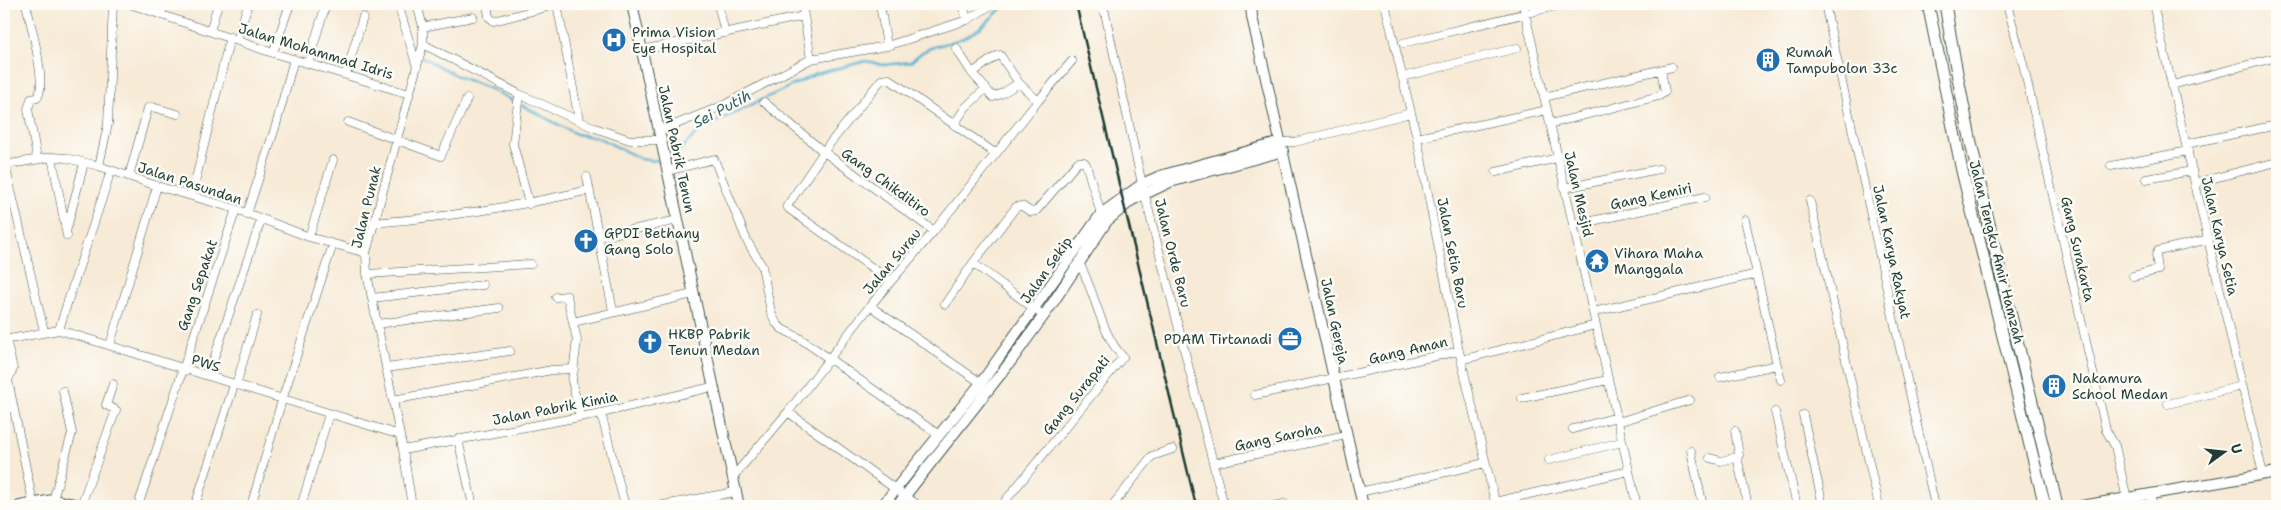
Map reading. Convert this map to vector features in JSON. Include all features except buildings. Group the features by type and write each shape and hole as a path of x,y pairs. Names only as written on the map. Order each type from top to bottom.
{"main road":[{"name":"Jalan Tengku Amir Hamzah","path":"1928,4 1962,171 2045,506"},
{"name":"Jalan Tengku Amir Hamzah","path":"1944,4 1975,167 2057,506"},
{"path":"1962,171 1975,167"},
{"path":"1984,260 1998,256"}],"street":[{"path":"26,4 40,77 41,93 37,98 31,99 28,109 37,158"},
{"path":"99,166 108,124 113,4"},
{"name":"Jalan Mohammad Idris","path":"130,4 273,53 409,94"},
{"path":"161,14 164,4"},
{"path":"210,32 218,4"},
{"path":"192,196 233,38 248,4"},
{"path":"273,53 290,4"},
{"path":"308,63 326,4"},
{"path":"398,4 418,64"},
{"name":"Jalan Punak","path":"412,506 403,450 367,274 366,253 422,48 423,27 417,4"},
{"path":"487,4 489,17 494,21 548,7 550,4"},
{"path":"557,4 579,120"},
{"name":"Jalan Pabrik Tenun","path":"632,4 738,506"},
{"path":"718,4 725,34"},
{"path":"802,4 811,59"},
{"path":"880,4 887,46"},
{"path":"962,4 968,20"},
{"path":"422,48 519,96 595,128 630,140 661,139 811,59 887,46 968,20 993,4"},
{"name":"Jalan Orde Baru","path":"1104,4 1143,188 1224,506"},
{"name":"Jalan Gereja","path":"1251,4 1252,17 1363,506"},
{"name":"Jalan Setia Baru","path":"1385,4 1417,138 1459,351 1496,504"},
{"name":"Jalan Mesjid","path":"1523,4 1637,506"},
{"path":"1403,43 1564,4"},
{"name":"Jalan Karya Rakyat","path":"1824,4 1846,95 1892,318 1935,506"},
{"name":"Gang Surakarta","path":"2007,4 2024,68 2106,430 2115,446 2128,499"},
{"name":"Jalan Karya Setia","path":"2153,4 2263,474"},
{"path":"642,50 804,16"},
{"path":"346,74 362,17"},
{"path":"423,27 473,17"},
{"path":"956,48 972,73 995,97 1019,83"},
{"path":"1402,77 1517,48"},
{"path":"972,73 1000,55 1019,83 1038,101"},
{"path":"2172,84 2277,57"},
{"path":"247,214 276,125 294,59"},
{"name":"Jalan Surau","path":"732,478 788,412 870,306 934,231 1072,61"},
{"path":"1544,97 1672,67"},
{"path":"1550,124 1660,96 1665,92 1661,70"},
{"path":"891,281 789,209 788,203 824,152 883,79 889,79 996,154"},
{"path":"954,125 965,108 986,88"},
{"path":"519,96 513,144 529,204"},
{"path":"348,122 441,156 467,100"},
{"name":"Gang Chikditiro","path":"764,102 824,152 934,231"},
{"path":"129,176 148,108 152,107 176,114"},
{"path":"1417,138 1547,110"},
{"name":"Jalan Sekip","path":"897,506 1011,361 1039,312 1104,217 1160,176 1411,113"},
{"path":"2111,166 2277,126"},
{"path":"52,157 67,233 84,162"},
{"name":"Jalan Pasundan","path":"4,165 52,157 84,162 236,209 309,237 366,253"},
{"path":"1496,172 1558,158"},
{"path":"667,166 714,159 748,241 762,266 771,312 776,323 939,435"},
{"path":"309,237 333,160"},
{"path":"945,304 973,263 1016,208 1022,206 1031,212 1036,211 1078,162 1086,164 1104,217"},
{"path":"2195,183 2277,162"},
{"path":"4,165 44,331"},
{"path":"1564,188 1659,169"},
{"path":"59,330 75,275 99,212 112,170"},
{"path":"2146,179 2192,171"},
{"path":"587,177 613,311"},
{"path":"110,345 157,186"},
{"path":"373,223 444,217 529,204 589,190"},
{"name":"Gang Kemiri","path":"1573,225 1705,197"},
{"path":"1810,201 1879,506"},
{"name":"Gang Sepakat","path":"138,506 236,209"},
{"name":"Jalan Sekip","path":"882,506 1079,263 1104,217"},
{"path":"208,376 261,220"},
{"path":"598,237 678,220"},
{"path":"1745,220 1781,380"},
{"path":"2133,276 2158,270 2156,254 2158,251 2208,239"},
{"path":"251,506 282,400 333,244"},
{"path":"973,263 1039,312"},
{"name":"Gang Surapati","path":"1001,506 1123,357 1110,340 1088,278 1079,263"},
{"path":"367,274 531,264"},
{"path":"1593,312 1757,274"},
{"path":"372,298 483,285"},
{"path":"573,322 613,311 693,294"},
{"path":"556,297 567,296 573,322 577,349 572,381 580,417"},
{"path":"870,306 981,383"},
{"path":"377,324 499,308"},
{"path":"195,506 257,315"},
{"path":"1462,360 1596,325"},
{"name":"PWS","path":"5,340 44,331 59,330 400,435"},
{"path":"5,340 13,369 8,380 33,503"},
{"path":"386,368 510,351"},
{"name":"Gang Aman","path":"1255,395 1459,351"},
{"path":"1720,377 1777,365"},
{"path":"392,400 552,370 574,369"},
{"path":"1522,398 1608,380"},
{"path":"20,506 53,500 82,506 116,410 106,405 113,384"},
{"path":"2168,404 2242,386"},
{"name":"Jalan Pabrik Kimia","path":"403,450 601,413 712,387"},
{"path":"53,500 72,432 63,390"},
{"path":"1574,429 1690,400"},
{"path":"788,412 918,506"},
{"path":"1775,412 1797,506"},
{"path":"601,413 625,506"},
{"path":"302,503 328,414"},
{"path":"1803,415 1824,506"},
{"path":"1735,431 1739,455 1737,457 1748,506"},
{"name":"Gang Saroha","path":"1214,463 1346,435"},
{"path":"458,439 473,506"},
{"path":"1550,460 1622,442"},
{"path":"1112,506 1152,456 1172,449"},
{"path":"1691,451 1703,506"},
{"path":"1710,458 1721,461 1737,457"},
{"path":"1360,492 1485,463"},
{"path":"1496,504 1629,471"},
{"path":"2082,506 2277,472"},
{"path":"658,506 735,492"},
{"path":"2150,495 2153,506"},
{"path":"1273,506 1284,504"}],"waterway":[{"name":"Sei Putih","path":"667,157 679,151 701,129 816,74 866,61 883,65 911,62 924,51 959,39 978,30 1006,4"},
{"name":"Sei Putih","path":"422,57 457,76 493,90 576,134 599,138 641,159 652,161 662,159"}],"railway":[{"path":"1076,4 1196,506"}],"place":[{"name":"Prima Vision Eye Hospital","path":"614,40"},
{"name":"Rumah Tampubolon 33c","path":"1768,60"},
{"name":"GPDI Bethany Gang Solo","path":"586,241"},
{"name":"Vihara Maha Manggala","path":"1597,261"},
{"name":"PDAM Tirtanadi","path":"1290,339"},
{"name":"HKBP Pabrik Tenun Medan","path":"650,342"},
{"name":"Nakamura School Medan","path":"2054,386"}]}
